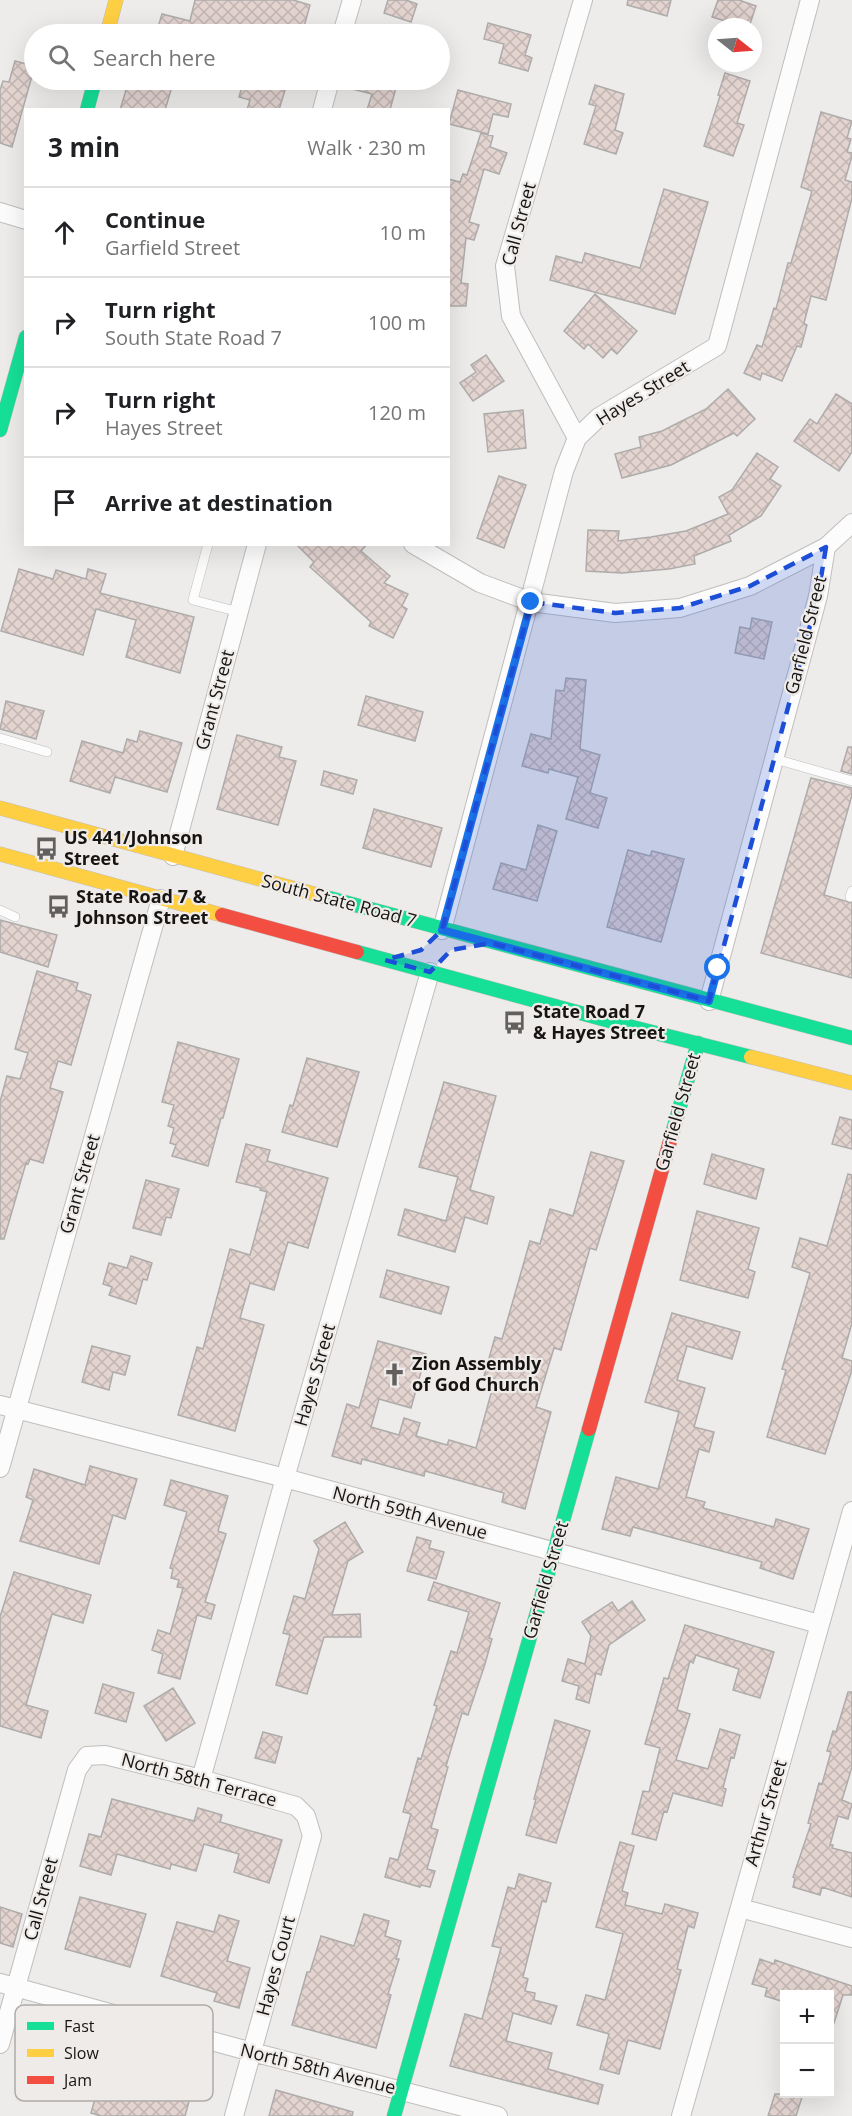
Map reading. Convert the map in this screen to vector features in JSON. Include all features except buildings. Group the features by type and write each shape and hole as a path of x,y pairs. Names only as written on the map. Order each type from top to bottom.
{"main road":[{"path":"110,24 116,0"},
{"path":"88,108 92,90"},
{"path":"0,430 24,344"},
{"name":"South State Road 7","path":"0,808 173,856 438,936 491,943 852,1038"},
{"path":"0,854 385,960 435,966 698,1043 852,1083"},
{"path":"459,948 491,943"},
{"path":"385,960 414,953"},
{"name":"Garfield Street","path":"394,2116 698,1043"}],"street":[{"path":"345,24 352,0"},
{"name":"Call Street","path":"577,438 511,316 505,266 583,0"},
{"name":"Hayes Street","path":"438,936 531,602 564,471 577,438 599,417 717,346 810,0"},
{"path":"323,108 327,90"},
{"path":"416,546 480,583 531,602 615,613 680,608 750,586 826,547 852,523"},
{"name":"Grant Street","path":"173,856 256,546"},
{"name":"Garfield Street","path":"709,1001 818,596 826,547"},
{"name":"Grant Street","path":"0,1468 8,1407 161,899"},
{"name":"Hayes Street","path":"201,1779 285,1478 435,966"},
{"name":"North 59th Avenue","path":"8,1407 285,1478 819,1624"},
{"name":"Arthur Street","path":"681,2116 852,1511"},
{"name":"North 58th Terrace","path":"87,1756 105,1755 201,1779 296,1806 306,1816"},
{"name":"Call Street","path":"0,2044 8,1985 77,1770 87,1756"},
{"name":"Hayes Court","path":"234,2116 312,1836 306,1816"},
{"path":"740,1908 852,1938"},
{"name":"North 58th Avenue","path":"8,1985 81,2005"},
{"name":"North 58th Avenue","path":"213,2041 498,2116"}],"lane":[{"path":"207,546 193,600 239,612"},
{"path":"0,738 47,753"},
{"path":"774,759 852,780"},
{"path":"0,910 15,917"}],"highlighted area":[{"path":"826,547 818,596 709,1001 491,943 451,950 430,972 385,960 421,950 442,930 531,602 615,613 680,608 750,586"}],"traffic: fast":[{"path":"88,108 92,90"},
{"path":"0,430 24,344"},
{"path":"318,895 852,1038"},
{"path":"357,952 751,1057"},
{"path":"672,1134 698,1043"},
{"path":"394,2116 589,1429"}],"traffic: slow":[{"path":"110,24 116,0"},
{"path":"0,808 318,895"},
{"path":"0,854 222,915"},
{"path":"751,1057 852,1083"}],"traffic: jam":[{"path":"222,915 357,952"},
{"path":"589,1429 672,1134"}],"place":[{"name":"US 441/Johnson Street","path":"46,848"},
{"name":"State Road 7 & Johnson Street","path":"58,907"},
{"name":"State Road 7 & Hayes Street","path":"515,1022"},
{"name":"Zion Assembly of God Church","path":"394,1374"}],"route":[{"path":"531,602 442,930 709,1001 718,968"}]}
